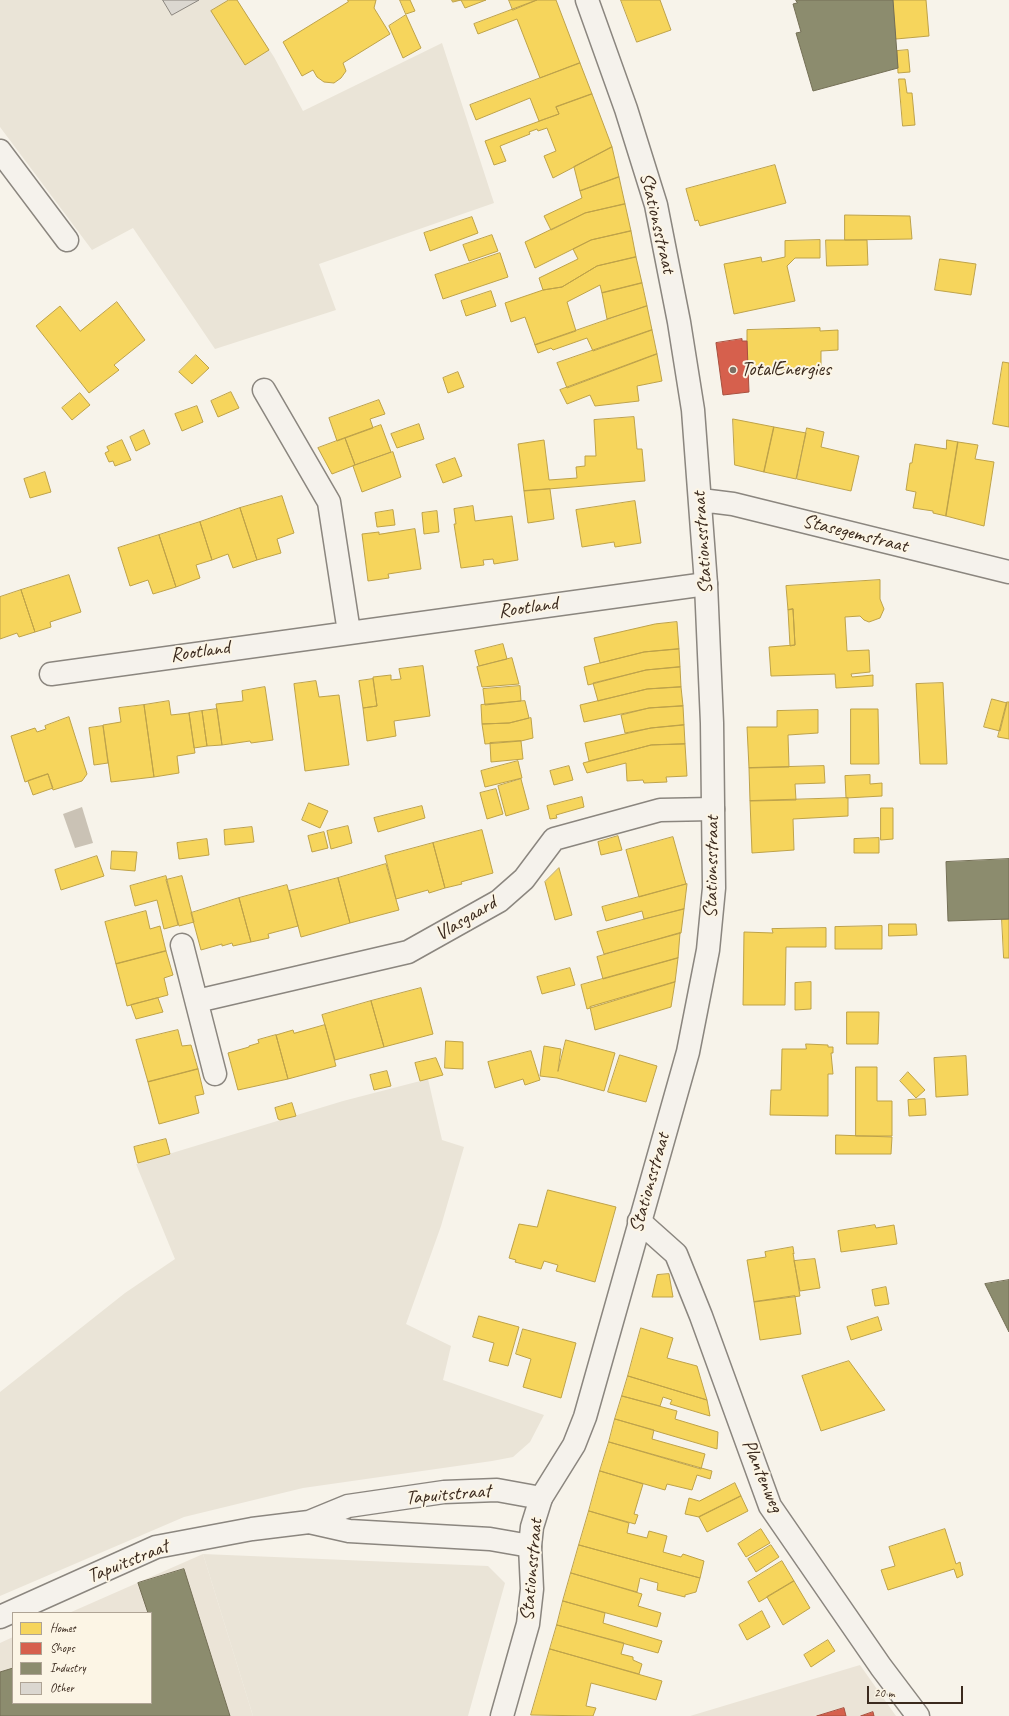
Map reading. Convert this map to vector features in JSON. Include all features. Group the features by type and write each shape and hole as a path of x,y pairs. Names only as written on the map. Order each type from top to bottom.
{"street":[{"name":"Stationsstraat","path":"502,1716 528,1624 532,1589 530,1546 532,1527 541,1498 574,1445 585,1417 639,1221 688,1052 699,1004 708,950 714,888 712,723 706,584 690,395 679,322 656,204 626,109 587,0"},
{"path":"0,152 66,240"},
{"path":"264,390 329,502 349,632"},
{"name":"Stasegemstraat","path":"700,500 733,504 1009,572"},
{"name":"Rootland","path":"51,674 706,584"},
{"name":"Vlasgaard","path":"197,1001 408,952 499,901 524,879 554,839 660,810 713,809"},
{"path":"182,946 215,1074"},
{"name":"Plantenweg","path":"639,1221 676,1254 701,1316 770,1506 881,1667 918,1716"},
{"name":"Tapuitstraat","path":"0,1617 156,1547 252,1529 309,1522 348,1506 444,1492 497,1490 541,1498"},
{"name":"Tapuitstraat","path":"309,1522 349,1531 490,1539 530,1546"}],"shaded area":[{"path":"0,0 237,0 274,57 303,111 442,43 494,203 319,264 336,310 215,349 133,228 92,250 0,127"},
{"path":"82,807 93,843 75,848 63,814"},
{"path":"428,1079 442,1140 464,1147 441,1226 406,1324 451,1346 443,1380 544,1415 530,1442 513,1457 303,1488 184,1517 0,1596 0,1392 125,1293 175,1259 136,1164 343,1101"},
{"path":"203,1554 253,1716 0,1716 0,1643 12,1637 12,1704 152,1704 152,1612 71,1612"},
{"path":"203,1554 488,1566 505,1583 468,1716 253,1716"},
{"path":"860,1665 896,1716 690,1716"}],"building: Homes":[{"path":"229,0 237,0 269,50 245,65 211,11"},
{"path":"348,0 376,0 374,8 390,34 343,63 346,71 341,78 334,83 324,82 317,77 313,70 302,76 283,42 348,2"},
{"path":"400,0 410,0 415,11 406,14"},
{"path":"461,0 486,0 465,8"},
{"path":"509,0 537,0 513,10"},
{"path":"537,0 556,0 580,63 540,78 517,19 478,34 474,24"},
{"path":"621,0 660,0 671,30 637,42"},
{"path":"893,0 926,0 929,36 896,39"},
{"path":"406,15 421,48 403,58 389,26"},
{"path":"908,50 910,72 898,73 897,51"},
{"path":"580,63 592,94 556,107 559,114 539,121 530,98 476,120 470,105"},
{"path":"899,79 905,79 907,93 912,93 915,125 903,126"},
{"path":"592,94 612,147 553,178 544,156 556,151 547,128 538,131 537,129 529,132 530,134 500,146 506,161 494,165 485,141 559,114 556,107"},
{"path":"612,147 619,177 580,191 574,167"},
{"path":"775,165 786,203 700,226 698,220 695,221 686,189"},
{"path":"619,177 625,204 585,213 551,230 544,216 582,198 580,191"},
{"path":"625,204 631,231 591,240 535,268 525,242 585,213"},
{"path":"845,215 910,216 912,239 845,240"},
{"path":"472,217 478,233 430,251 424,233"},
{"path":"631,231 636,257 597,266 562,287 543,290 539,278 578,259 573,249 591,240"},
{"path":"492,235 498,251 469,261 463,245"},
{"path":"820,240 820,258 795,258 787,266 795,301 734,314 724,264 761,257 762,262 785,257 785,241"},
{"path":"826,240 867,240 868,265 827,266"},
{"path":"500,253 508,277 443,299 435,275"},
{"path":"636,257 642,283 602,293 600,285 567,302 576,331 535,345 525,317 511,322 505,303 543,290 562,287 597,266"},
{"path":"940,259 976,264 971,295 935,290"},
{"path":"642,283 647,306 607,319 602,293"},
{"path":"491,291 496,306 466,316 461,301"},
{"path":"117,302 145,340 114,365 119,370 89,393 36,326 60,306 80,331"},
{"path":"647,306 652,330 593,351 587,338 553,350 551,348 538,353 535,345"},
{"path":"820,328 820,331 838,330 838,350 821,351 821,370 747,370 747,330"},
{"path":"652,330 657,354 567,388 557,363"},
{"path":"657,354 662,381 637,386 639,401 595,406 590,395 567,404 560,390"},
{"path":"196,355 209,368 192,384 179,372"},
{"path":"1003,362 1009,363 1009,427 993,424"},
{"path":"458,372 464,387 448,393 443,378"},
{"path":"231,392 239,408 218,417 211,401"},
{"path":"80,393 90,405 72,420 62,408"},
{"path":"379,400 385,414 370,419 373,428 337,441 329,418"},
{"path":"197,406 203,422 182,431 175,414"},
{"path":"634,417 637,449 642,449 645,481 524,491 518,444 544,440 549,480 577,478 576,467 585,466 585,456 596,456 594,420"},
{"path":"733,419 774,427 764,472 735,465"},
{"path":"419,424 424,439 397,448 391,434"},
{"path":"381,425 391,452 355,465 345,438"},
{"path":"774,427 806,433 796,479 764,472"},
{"path":"807,428 824,432 821,447 859,456 851,491 797,479"},
{"path":"144,430 150,444 136,451 130,437"},
{"path":"345,438 355,465 332,474 318,448"},
{"path":"122,440 131,460 115,466 113,461 109,462 105,453 109,451 107,447"},
{"path":"947,440 958,442 946,516 933,513 933,511 913,508 916,492 906,490 910,463 912,463 915,444 946,449"},
{"path":"958,442 978,445 975,459 994,462 984,526 946,516"},
{"path":"393,452 401,477 362,492 353,466"},
{"path":"455,458 462,476 443,483 436,465"},
{"path":"45,472 51,492 30,498 24,479"},
{"path":"550,489 554,519 528,523 524,491"},
{"path":"282,496 294,533 277,539 281,553 257,560 240,508"},
{"path":"635,501 641,543 615,547 614,542 582,547 576,510"},
{"path":"473,506 475,521 512,516 518,560 494,564 493,559 483,560 484,565 461,568 454,524 456,524 454,509"},
{"path":"240,508 257,560 233,568 228,554 212,560 200,522"},
{"path":"393,510 395,525 377,527 375,513"},
{"path":"437,511 439,532 424,534 422,513"},
{"path":"200,522 212,560 196,565 200,578 176,587 159,535"},
{"path":"415,529 421,569 388,574 389,578 368,581 362,534 379,532 379,534"},
{"path":"159,535 176,587 153,594 148,580 130,586 118,548"},
{"path":"69,575 81,612 50,622 51,627 35,632 21,590"},
{"path":"880,580 880,599 884,609 880,618 869,622 860,616 845,617 847,651 869,650 870,672 851,674 852,677 873,675 873,686 836,688 835,674 771,676 769,647 795,645 793,609 788,610 786,586"},
{"path":"21,590 35,632 19,637 17,633 0,639 0,597"},
{"path":"793,609 795,645 790,646 788,610"},
{"path":"677,622 679,649 644,652 600,663 594,638 655,624"},
{"path":"503,644 507,659 479,666 475,651"},
{"path":"679,649 680,667 646,670 588,685 584,667 644,652"},
{"path":"512,658 519,684 482,687 477,667"},
{"path":"423,666 430,716 394,721 396,736 367,741 363,708 377,706 373,677 391,675 391,680 401,679 399,669"},
{"path":"680,667 681,687 647,689 598,701 593,683 646,670"},
{"path":"373,679 377,706 363,708 359,681"},
{"path":"316,681 319,697 339,695 349,765 305,771 294,684"},
{"path":"943,683 947,764 920,764 916,684"},
{"path":"520,686 521,701 485,705 483,689"},
{"path":"265,687 273,740 251,743 250,741 222,745 216,704 243,701 242,691"},
{"path":"681,687 683,706 649,708 584,722 580,705 647,689"},
{"path":"992,699 1007,703 1000,731 984,727"},
{"path":"169,701 171,715 189,713 195,753 177,756 179,773 154,777 144,705"},
{"path":"525,701 529,718 509,723 482,724 481,705"},
{"path":"1007,702 1009,702 1009,739 998,737"},
{"path":"144,705 154,777 111,782 103,725 121,722 119,708"},
{"path":"683,706 684,725 651,728 625,733 621,715 649,708"},
{"path":"217,709 222,745 207,746 202,711"},
{"path":"851,709 878,709 879,764 851,764"},
{"path":"818,710 818,733 788,735 789,767 749,768 747,727 777,727 777,711"},
{"path":"202,711 207,746 194,748 189,713"},
{"path":"69,717 87,774 82,781 53,790 48,774 25,782 11,736 35,728 37,732 46,729 45,726"},
{"path":"531,718 533,738 521,741 485,744 482,724 509,723"},
{"path":"684,725 685,744 651,745 589,761 585,743 651,728"},
{"path":"103,726 108,763 94,765 89,728"},
{"path":"521,741 523,759 491,762 490,743"},
{"path":"685,744 687,776 666,777 667,782 644,783 643,780 627,781 626,763 587,773 583,763 651,745"},
{"path":"518,761 522,778 485,787 481,771"},
{"path":"569,766 573,780 554,785 550,771"},
{"path":"824,766 825,783 795,784 796,800 750,801 749,768"},
{"path":"48,774 53,788 33,795 28,781"},
{"path":"870,775 870,784 882,783 882,796 846,798 845,776"},
{"path":"521,779 529,809 506,816 498,786"},
{"path":"496,789 503,814 487,819 480,793"},
{"path":"582,797 584,807 556,815 557,818 550,819 547,806"},
{"path":"848,798 848,816 793,819 794,850 752,853 750,801"},
{"path":"309,803 328,811 320,828 302,820"},
{"path":"422,806 425,818 378,832 374,818"},
{"path":"881,808 893,808 893,839 881,840"},
{"path":"348,826 352,843 331,849 327,831"},
{"path":"252,827 254,842 225,845 224,830"},
{"path":"482,830 493,873 461,882 462,884 445,888 433,843"},
{"path":"324,832 328,848 312,852 308,836"},
{"path":"618,836 622,850 601,855 598,842"},
{"path":"673,837 686,884 639,897 626,850"},
{"path":"879,838 879,853 854,853 854,839"},
{"path":"207,839 209,855 179,859 177,843"},
{"path":"433,843 445,888 429,893 428,890 396,899 385,856"},
{"path":"112,851 137,852 135,871 111,869"},
{"path":"97,856 104,876 61,890 55,870"},
{"path":"386,864 399,910 350,923 338,878"},
{"path":"559,868 572,915 555,920 545,882"},
{"path":"166,876 178,925 164,929 157,900 135,906 130,886"},
{"path":"182,876 194,922 179,926 166,880"},
{"path":"338,878 350,923 301,937 289,891"},
{"path":"687,884 684,909 644,919 642,911 606,921 602,907"},
{"path":"287,885 298,926 268,934 269,938 251,942 239,898"},
{"path":"239,898 251,942 233,946 232,943 222,946 222,944 201,950 191,913"},
{"path":"684,909 681,933 604,954 597,932"},
{"path":"146,911 150,929 160,926 166,951 116,964 105,922"},
{"path":"1002,919 1009,919 1009,958 1004,958"},
{"path":"889,924 916,924 917,935 889,936"},
{"path":"882,926 882,949 835,949 835,927"},
{"path":"826,928 826,947 786,947 785,1005 743,1005 744,932 773,933 772,929"},
{"path":"680,933 678,958 603,979 597,957"},
{"path":"166,951 173,975 164,978 168,995 127,1006 116,964"},
{"path":"678,958 675,982 587,1009 581,985"},
{"path":"570,968 575,985 542,994 537,977"},
{"path":"675,982 671,1007 595,1030 590,1007"},
{"path":"811,982 811,1009 795,1010 795,983"},
{"path":"421,988 433,1034 384,1047 371,1001"},
{"path":"158,998 163,1012 136,1019 131,1005"},
{"path":"371,1001 384,1047 335,1060 322,1015"},
{"path":"847,1012 879,1012 878,1044 847,1044"},
{"path":"325,1025 336,1066 288,1079 276,1035 293,1030 294,1033"},
{"path":"178,1030 182,1046 191,1045 198,1069 148,1082 136,1040"},
{"path":"276,1035 288,1079 238,1090 228,1053 249,1047 259,1043 258,1040"},
{"path":"566,1040 615,1053 604,1091 557,1078 540,1076 544,1046 561,1049 558,1071"},
{"path":"446,1041 463,1042 463,1069 445,1068"},
{"path":"806,1044 828,1045 828,1047 833,1047 833,1053 831,1053 833,1074 828,1074 828,1116 770,1115 771,1090 781,1090 782,1049 806,1049"},
{"path":"531,1051 540,1080 525,1085 523,1079 495,1088 488,1062"},
{"path":"620,1055 657,1066 646,1102 608,1092"},
{"path":"966,1056 968,1095 936,1097 934,1058"},
{"path":"436,1058 443,1075 420,1081 415,1063"},
{"path":"856,1067 877,1067 877,1101 892,1101 892,1136 856,1136"},
{"path":"198,1069 204,1094 195,1096 199,1113 159,1124 148,1082"},
{"path":"387,1071 391,1086 374,1090 370,1075"},
{"path":"908,1072 925,1090 916,1098 900,1081"},
{"path":"925,1099 926,1115 909,1116 908,1100"},
{"path":"292,1103 296,1116 280,1120 278,1119 275,1108"},
{"path":"836,1135 892,1137 891,1154 836,1154"},
{"path":"166,1139 170,1154 138,1163 134,1147"},
{"path":"548,1190 616,1207 595,1282 556,1271 558,1265 544,1261 541,1269 515,1262 516,1260 509,1258 519,1224 537,1227"},
{"path":"875,1225 876,1228 894,1225 897,1244 841,1252 838,1231"},
{"path":"793,1247 800,1296 754,1302 747,1260 766,1257 765,1252"},
{"path":"815,1259 820,1288 800,1291 794,1261"},
{"path":"669,1274 673,1297 652,1297 657,1275"},
{"path":"886,1287 889,1304 875,1306 872,1290"},
{"path":"795,1296 801,1334 760,1340 754,1302"},
{"path":"479,1316 519,1327 508,1366 489,1361 494,1343 473,1337"},
{"path":"878,1317 882,1330 851,1340 847,1327"},
{"path":"641,1328 673,1338 667,1358 697,1366 707,1400 628,1376"},
{"path":"523,1329 576,1343 561,1398 523,1387 531,1359 516,1354"},
{"path":"849,1361 885,1410 821,1431 802,1376"},
{"path":"628,1376 707,1400 710,1416 670,1404 672,1400 663,1397 660,1406 622,1396"},
{"path":"622,1396 677,1411 675,1419 718,1432 717,1449 615,1419"},
{"path":"615,1419 654,1430 652,1439 705,1454 701,1469 609,1442"},
{"path":"609,1442 712,1471 710,1479 697,1475 692,1490 667,1484 665,1490 600,1471"},
{"path":"600,1471 643,1484 634,1514 638,1515 635,1524 589,1511"},
{"path":"735,1483 741,1496 699,1517 685,1514 689,1498 699,1501"},
{"path":"741,1496 748,1511 707,1532 699,1517"},
{"path":"589,1511 629,1523 627,1533 647,1538 649,1531 667,1536 663,1552 681,1557 683,1554 704,1561 700,1578 579,1545"},
{"path":"761,1529 770,1543 746,1557 738,1544"},
{"path":"945,1529 956,1564 960,1562 963,1575 957,1578 954,1569 888,1590 881,1570 895,1566 889,1547"},
{"path":"579,1545 700,1578 696,1592 685,1595 685,1597 657,1590 658,1583 640,1578 637,1592 571,1573"},
{"path":"771,1545 779,1557 756,1572 748,1559"},
{"path":"782,1561 794,1581 759,1602 748,1582"},
{"path":"571,1573 642,1594 638,1606 661,1613 657,1627 563,1601"},
{"path":"794,1581 810,1608 783,1625 767,1597"},
{"path":"563,1601 605,1613 603,1623 662,1641 658,1653 557,1625"},
{"path":"762,1611 770,1627 747,1640 739,1625"},
{"path":"557,1625 624,1643 621,1654 633,1657 633,1660 642,1664 639,1674 550,1649"},
{"path":"828,1640 835,1651 811,1667 804,1655"},
{"path":"550,1649 662,1681 656,1700 591,1683 586,1706 596,1708 593,1716 531,1715"}],"building: Shops":[{"path":"742,339 742,341 747,341 749,392 723,395 716,343"},
{"path":"844,1708 846,1716 817,1716"},
{"path":"873,1712 874,1716 861,1716"}],"building: Industry":[{"path":"796,0 893,0 898,68 813,91 796,33 801,32 793,4 797,3"},
{"path":"1009,859 1009,919 948,921 946,862"},
{"path":"1009,1280 1009,1332 985,1284"},
{"path":"184,1569 230,1716 0,1716 0,1672 12,1668 12,1704 152,1704 152,1612 148,1612 138,1583"}],"building: Other":[{"path":"163,0 199,0 172,15"}],"place":[{"name":"TotalEnergies","path":"733,370"}]}
